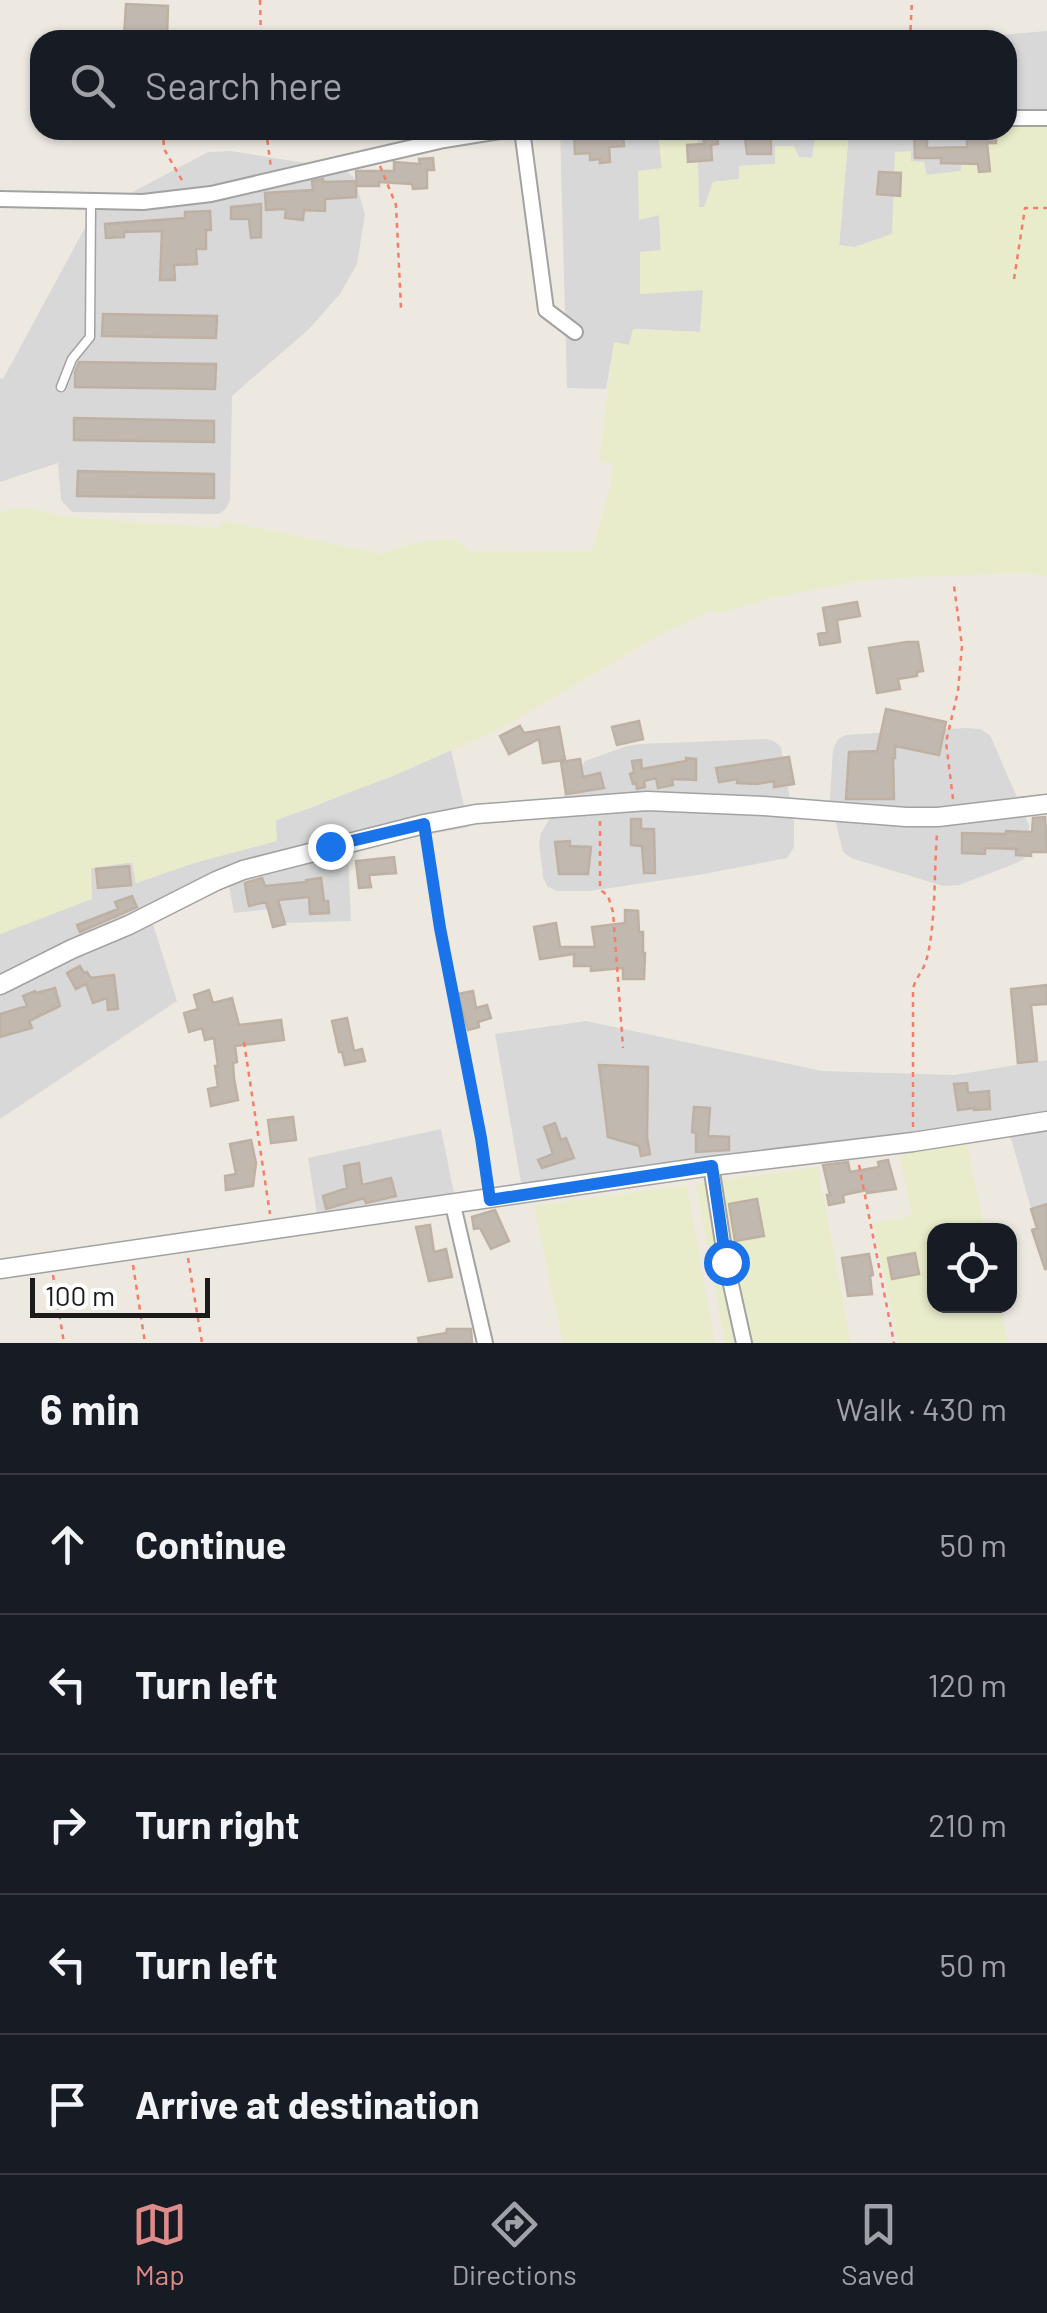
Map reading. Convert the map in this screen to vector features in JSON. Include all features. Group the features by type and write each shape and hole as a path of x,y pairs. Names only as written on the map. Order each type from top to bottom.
{"street":[{"path":"1017,118 1047,118"},
{"path":"0,200 143,202 191,196 444,140"},
{"path":"523,140 546,310 575,332"},
{"path":"0,985 230,875 330,846 476,814 647,801 906,817 1047,804"},
{"path":"0,1269 1047,1121"},
{"path":"712,1166 726,1262 744,1343"},
{"path":"453,1205 484,1343"}],"lane":[{"path":"62,387 72,359 90,336 91,202"}],"path":[{"path":"260,0 262,30"},
{"path":"910,30 912,0"},
{"path":"164,140 164,149 191,196"},
{"path":"267,140 272,179"},
{"path":"376,156 396,205 401,308"},
{"path":"1014,279 1025,208 1047,208"},
{"path":"913,1142 913,990 926,962 946,816 946,742 958,691 962,646 954,586"},
{"path":"600,805 600,886 613,912 623,1048"},
{"path":"424,824 490,1200"},
{"path":"244,1042 272,1231"},
{"path":"856,1149 894,1343"},
{"path":"186,1242 202,1343"},
{"path":"130,1250 145,1343"},
{"path":"50,1262 64,1343"}],"shaded area":[{"path":"1047,31 1047,123 1017,123 1017,34"},
{"path":"560,140 659,140 662,169 639,171 639,219 659,215 661,251 640,293 704,290 700,332 634,329 629,345 614,343 606,389 567,388"},
{"path":"697,140 815,140 813,158 739,166 740,179 713,182 705,207 699,207"},
{"path":"848,140 997,140 962,171 926,175 892,234 855,247 839,246"},
{"path":"231,151 343,169 354,177 365,214 357,264 340,294 309,329 232,396 230,500 226,509 219,514 72,512 61,500 58,463 0,482 0,378 3,379 93,213 208,152"},
{"path":"966,728 990,735 1029,825 1029,851 1025,858 959,885 943,886 851,858 843,852 830,799 833,749 838,739 846,735"},
{"path":"766,739 781,747 794,823 794,847 787,858 590,891 557,891 547,886 539,843 541,833 585,761 640,744"},
{"path":"451,750 469,827 348,850 351,921 285,923 280,908 234,913 229,886 153,924 177,1001 0,1119 0,934 91,899 90,868 133,862 136,883 191,864 276,820"},
{"path":"586,1021 822,1071 954,1075 1047,1060 1047,1264 1006,1121 522,1188 495,1034"},
{"path":"441,1129 455,1198 318,1220 308,1158"}],"green space":[{"path":"1017,123 1047,123 1047,576 1021,573 873,579 775,597 719,613 712,610 661,634 500,729 393,776 276,820 277,841 136,883 132,862 91,868 92,899 0,934 0,512 23,507 66,517 219,528 224,521 382,554 413,543 455,539 470,552 592,551 613,463 599,462 614,342 629,345 633,329 700,332 703,290 640,294 640,252 661,250 659,215 639,220 638,171 662,168 659,140 697,140 699,207 704,207 713,182 739,179 739,166 775,164 775,146 794,146 799,157 812,158 815,140 848,140 839,245 855,247 892,234 895,152 911,151 911,161 924,162 927,175 961,171 960,146 1017,140"},
{"path":"966,1141 984,1223 927,1223 927,1313 1002,1313 1008,1343 898,1343 873,1223 912,1216 899,1153"},
{"path":"818,1167 851,1343 725,1343 696,1184"},
{"path":"687,1185 715,1343 563,1343 534,1206"}],"building":[{"path":"126,4 168,6 167,30 124,30"},
{"path":"574,140 624,140 624,146 609,147 610,162 590,160 590,153 575,154"},
{"path":"704,140 718,140 718,144 711,145 712,160 688,162 687,145 704,144"},
{"path":"745,140 771,140 771,154 747,154"},
{"path":"914,140 927,140 927,148 967,147 967,140 996,140 987,143 990,171 979,172 978,164 915,158"},
{"path":"433,158 434,170 427,170 427,188 379,182 379,186 357,186 356,171 394,171 394,162 420,164 419,159"},
{"path":"879,172 901,173 900,196 877,194"},
{"path":"312,181 356,181 356,197 325,199 325,211 304,210 303,220 285,218 286,209 266,210 265,193 313,190"},
{"path":"261,204 261,237 251,238 249,219 231,219 231,207"},
{"path":"210,211 206,249 196,249 197,264 174,265 175,280 160,280 162,231 124,232 124,237 106,238 105,224 185,218 185,212"},
{"path":"103,314 217,316 216,338 102,336"},
{"path":"79,362 216,364 215,389 75,387"},
{"path":"74,418 214,421 214,442 74,440"},
{"path":"78,471 214,474 214,498 77,496"},
{"path":"857,602 860,616 837,620 840,642 820,645 818,634 827,632 823,608"},
{"path":"918,642 923,671 898,679 900,689 877,693 869,648"},
{"path":"886,709 946,722 939,755 895,746 894,799 846,799 849,752 877,751"},
{"path":"639,721 643,739 617,745 612,727"},
{"path":"520,726 524,733 559,727 565,760 543,763 539,739 509,754 500,736"},
{"path":"789,757 794,784 774,787 774,781 719,782 716,768"},
{"path":"580,759 583,777 600,773 604,788 566,794 561,762"},
{"path":"696,759 696,780 672,779 673,785 658,788 656,778 644,781 645,787 637,789 633,784 632,761 641,760 642,769"},
{"path":"1045,817 1047,852 1031,852 1031,856 1016,855 1016,849 985,848 985,854 962,853 962,833 1032,832 1033,818"},
{"path":"631,819 641,819 641,829 654,829 655,873 644,873 642,846 631,845"},
{"path":"570,841 570,846 591,847 588,874 559,874 555,842"},
{"path":"394,857 396,873 369,875 371,887 359,888 356,861"},
{"path":"129,866 131,885 98,888 96,869"},
{"path":"262,878 265,886 321,878 329,913 310,914 309,897 278,900 285,924 273,927 266,902 249,906 245,883"},
{"path":"132,896 137,907 80,932 77,925 118,909 115,902"},
{"path":"625,910 638,911 645,953 644,979 623,979 623,968 591,971 591,966 574,966 574,954 540,959 534,927 556,923 560,947 595,947 592,927 625,923"},
{"path":"80,966 91,978 114,975 118,1009 108,1010 107,998 93,1003 86,984 76,989 67,973"},
{"path":"1047,985 1047,1004 1031,1005 1037,1061 1018,1063 1011,989"},
{"path":"55,988 60,1006 29,1021 32,1028 0,1037 0,1014 27,1006 23,996"},
{"path":"209,990 213,1003 232,998 239,1025 281,1020 284,1040 235,1046 238,1100 211,1106 208,1089 218,1087 214,1038 205,1040 202,1028 189,1032 184,1013 198,1009 194,995"},
{"path":"473,991 476,1008 487,1005 491,1018 468,1030 458,994"},
{"path":"347,1018 354,1051 362,1049 365,1061 345,1065 332,1021"},
{"path":"599,1065 648,1067 650,1154 641,1156 639,1146 608,1137"},
{"path":"967,1083 968,1093 989,1091 990,1109 958,1110 954,1084"},
{"path":"694,1107 710,1108 708,1136 729,1137 729,1150 696,1152 696,1133 692,1132"},
{"path":"293,1117 296,1140 271,1143 268,1120"},
{"path":"555,1123 574,1158 542,1168 538,1160 553,1154 544,1127"},
{"path":"251,1140 256,1163 253,1186 226,1190 225,1176 236,1174 230,1144"},
{"path":"888,1160 896,1189 843,1195 844,1202 829,1205 823,1165 848,1162 850,1172 879,1167 878,1162"},
{"path":"359,1163 362,1185 391,1178 396,1196 366,1203 364,1198 326,1209 323,1196 347,1188 344,1166"},
{"path":"757,1199 764,1236 735,1241 729,1204"},
{"path":"1047,1204 1045,1269 1032,1230 1037,1228 1031,1209"},
{"path":"495,1210 509,1241 491,1249 480,1228 474,1229 472,1217"},
{"path":"430,1225 434,1252 446,1249 452,1277 429,1281 416,1227"},
{"path":"915,1253 919,1274 892,1279 888,1258"},
{"path":"869,1254 872,1294 848,1296 842,1258"},
{"path":"447,1329 471,1329 472,1343 419,1343 418,1338 446,1333"}],"route":[{"path":"330,846 424,824 490,1200 712,1166 726,1262"}]}
